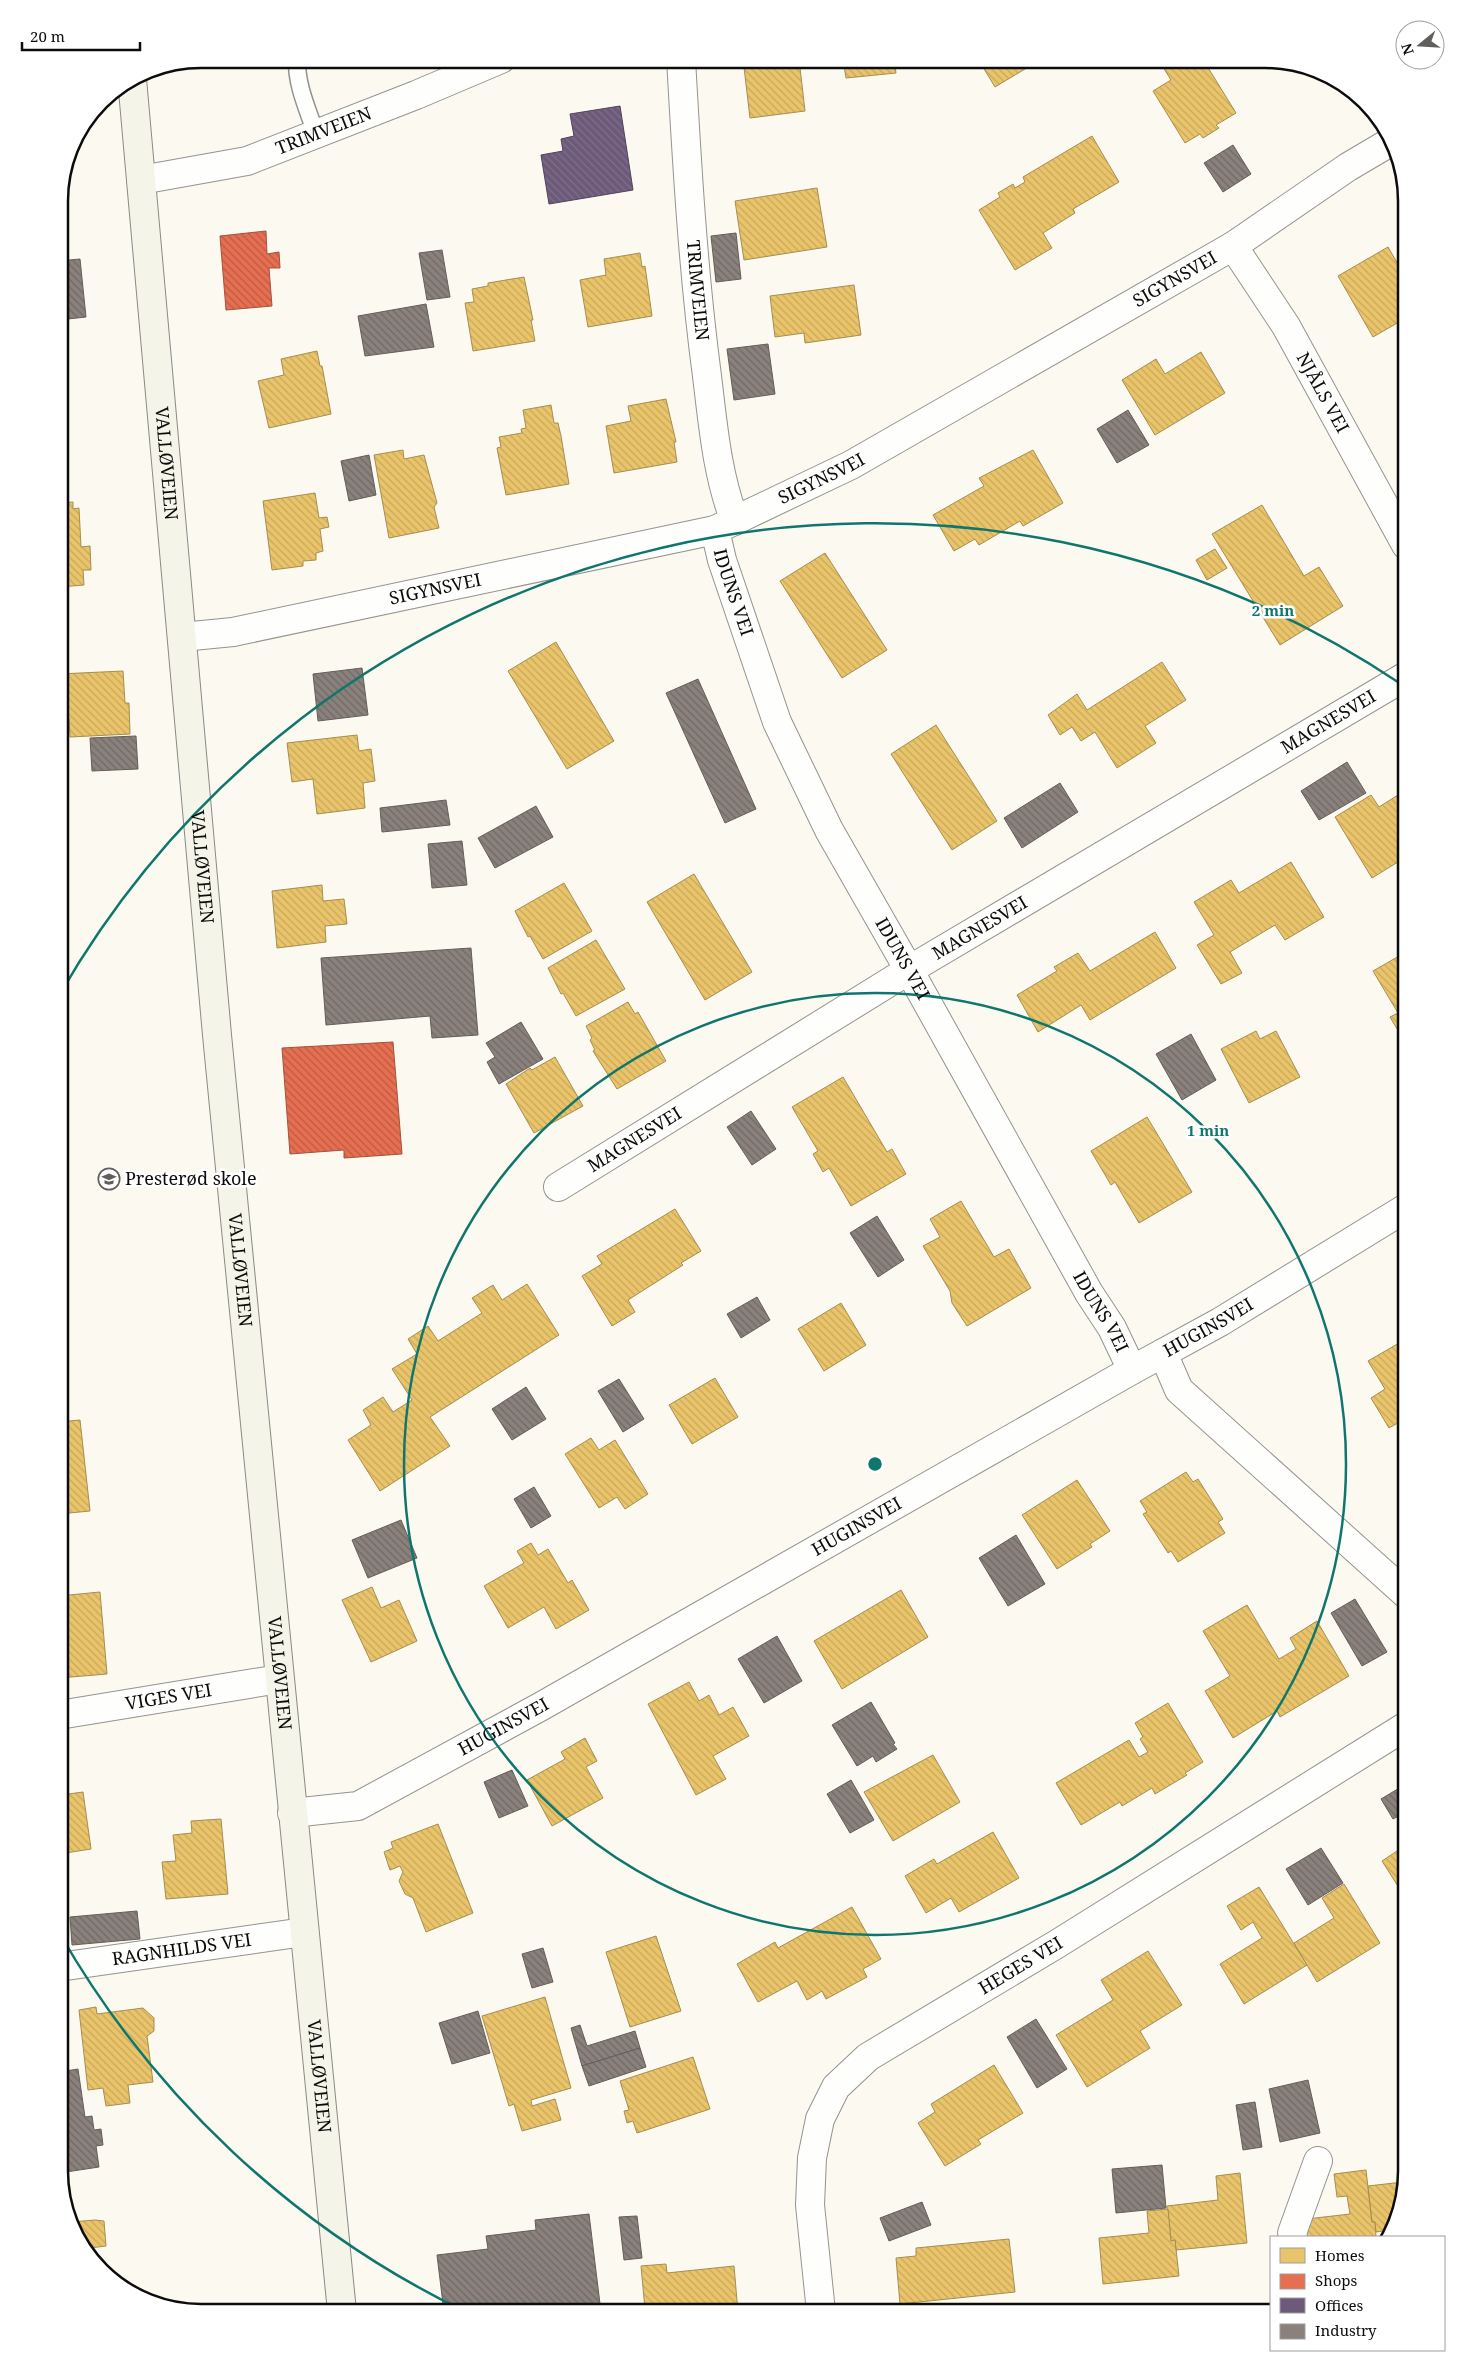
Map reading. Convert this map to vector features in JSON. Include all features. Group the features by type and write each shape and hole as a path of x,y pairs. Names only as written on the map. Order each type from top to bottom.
{"main road":[{"name":"VALLØVEIEN","path":"133,86 279,1680 341,2303"}],"street":[{"name":"TRIMVEIEN","path":"141,180 247,161 479,68"},
{"name":"TRIMVEIEN","path":"681,68 689,210 701,336 715,439 727,500 725,526"},
{"name":"SIGYNSVEI","path":"182,637 233,632 725,526 851,465 1233,246 1348,167 1385,145"},
{"name":"NJÅLS VEI","path":"1233,246 1286,326 1398,530"},
{"name":"IDUNS VEI","path":"725,526 722,560 777,722 829,830 1089,1293 1112,1328 1132,1370"},
{"name":"MAGNESVEI","path":"558,1188 909,970 1398,681"},
{"name":"HUGINSVEI","path":"292,1813 358,1806 540,1707 1132,1370 1220,1322 1398,1213"},
{"path":"1163,1353 1179,1390 1398,1587"},
{"name":"VIGES VEI","path":"68,1713 279,1680"},
{"name":"HEGES VEI","path":"820,2304 810,2204 812,2158 820,2119 836,2087 868,2057 1057,1944 1398,1731"},
{"name":"RAGNHILDS VEI","path":"68,1966 304,1932"},
{"path":"1293,2236 1292,2233 1318,2161"}],"lane":[{"path":"296,68 301,91 316,134"}],"building: Homes":[{"path":"744,68 800,68 805,111 750,118"},
{"path":"844,68 895,68 896,73 846,78"},
{"path":"983,68 1027,68 995,87"},
{"path":"1164,68 1208,68 1236,113 1216,125 1219,128 1203,138 1200,134 1185,143 1153,91 1171,80"},
{"path":"1092,136 1119,182 1073,209 1075,213 1043,233 1052,248 1015,270 979,210 1000,197 998,193 1013,184 1015,188 1025,182 1023,177"},
{"path":"817,188 827,247 744,260 735,201"},
{"path":"1388,247 1398,264 1398,323 1373,337 1338,276"},
{"path":"640,253 642,267 645,266 652,316 588,327 580,280 606,275 604,259"},
{"path":"524,277 533,320 531,320 535,341 473,351 465,303 474,302 472,289 488,286 488,283"},
{"path":"854,285 861,335 805,343 804,333 775,337 770,296"},
{"path":"317,351 320,366 322,366 331,414 269,428 258,381 284,375 281,359"},
{"path":"1201,352 1225,393 1155,435 1122,380 1156,359 1165,374"},
{"path":"666,399 676,442 674,442 677,462 614,473 606,426 631,421 628,406"},
{"path":"551,405 554,423 558,423 561,436 569,484 506,495 497,448 501,447 499,437 522,433 521,429 526,428 523,410"},
{"path":"403,450 404,459 424,455 437,503 434,507 439,528 389,538 374,455"},
{"path":"1033,450 1063,503 1023,526 1020,521 979,545 975,539 954,551 933,515 984,486 979,478"},
{"path":"315,493 319,518 327,517 329,527 320,529 323,551 316,553 316,560 303,561 303,566 272,570 263,501"},
{"path":"68,502 73,502 73,509 79,508 81,547 90,546 91,570 83,570 84,585 68,586"},
{"path":"1262,505 1304,576 1319,567 1343,606 1280,645 1212,534"},
{"path":"1215,549 1227,568 1207,580 1196,560"},
{"path":"825,553 887,650 842,678 780,581"},
{"path":"556,642 614,741 567,769 508,671"},
{"path":"1162,662 1186,700 1145,726 1156,743 1117,768 1095,732 1081,741 1072,727 1060,735 1048,715 1077,694 1087,710"},
{"path":"123,671 125,703 129,703 130,734 70,737 68,674"},
{"path":"936,725 997,821 952,850 891,754"},
{"path":"357,735 359,751 371,749 375,781 363,783 365,808 317,814 313,779 292,782 287,743"},
{"path":"1371,795 1379,807 1398,795 1398,862 1372,878 1335,817"},
{"path":"1291,862 1324,917 1285,940 1275,925 1230,952 1242,973 1221,984 1197,945 1214,935 1194,902 1231,880 1239,893"},
{"path":"694,874 752,972 705,1000 647,902"},
{"path":"564,883 592,931 543,959 530,936 528,937 515,911"},
{"path":"322,885 323,901 344,899 347,924 325,926 326,942 277,948 272,891"},
{"path":"1155,932 1176,968 1090,1020 1081,1005 1038,1032 1017,995 1057,971 1054,967 1078,953 1090,971"},
{"path":"596,940 625,989 576,1016 563,993 561,994 548,968"},
{"path":"1398,957 1398,1013 1373,971"},
{"path":"628,1002 635,1014 638,1012 666,1061 617,1089 593,1051 595,1050 590,1040 592,1038 586,1026"},
{"path":"1398,1013 1398,1030 1390,1017"},
{"path":"1256,1031 1260,1039 1276,1031 1300,1077 1249,1103 1221,1049"},
{"path":"555,1057 583,1106 534,1133 506,1084 530,1068 532,1070"},
{"path":"843,1077 887,1152 892,1149 906,1174 851,1206 829,1168 823,1172 813,1154 818,1151 792,1107"},
{"path":"1147,1117 1192,1192 1139,1223 1115,1182 1111,1185 1091,1151"},
{"path":"961,1201 994,1257 1009,1249 1031,1288 967,1326 952,1303 950,1291 923,1246 940,1237 930,1219"},
{"path":"675,1209 701,1251 681,1263 683,1265 628,1300 635,1312 612,1326 582,1276 602,1264 597,1256"},
{"path":"527,1284 559,1335 430,1417 450,1446 380,1491 348,1440 371,1425 363,1410 383,1397 393,1412 412,1400 392,1369 417,1354 408,1339 428,1326 438,1341 482,1313 472,1298 493,1285 502,1300"},
{"path":"841,1303 866,1345 824,1371 798,1329"},
{"path":"1398,1344 1398,1423 1389,1428 1371,1398 1385,1389 1368,1361"},
{"path":"715,1378 738,1417 692,1444 669,1405"},
{"path":"80,1420 90,1511 68,1513 68,1421"},
{"path":"591,1438 599,1450 615,1440 648,1494 625,1509 617,1497 599,1508 565,1454"},
{"path":"1186,1472 1193,1482 1198,1479 1223,1519 1218,1522 1225,1533 1178,1562 1171,1551 1168,1553 1143,1514 1147,1512 1140,1501"},
{"path":"1077,1480 1110,1531 1090,1544 1092,1547 1057,1569 1022,1515"},
{"path":"531,1543 538,1555 548,1549 568,1583 572,1580 589,1610 556,1629 544,1607 508,1628 484,1586 524,1563 517,1551"},
{"path":"372,1587 381,1608 399,1600 417,1641 371,1662 342,1600"},
{"path":"901,1590 928,1637 842,1689 814,1641"},
{"path":"100,1592 107,1674 68,1677 68,1595"},
{"path":"1247,1605 1279,1659 1296,1649 1290,1638 1317,1621 1349,1676 1280,1717 1277,1711 1233,1738 1205,1691 1230,1676 1203,1631"},
{"path":"689,1682 699,1701 709,1695 719,1715 733,1707 749,1736 713,1756 726,1779 696,1795 648,1704"},
{"path":"1168,1703 1203,1762 1185,1773 1187,1775 1155,1794 1152,1788 1122,1806 1120,1802 1081,1825 1056,1783 1129,1740 1139,1757 1148,1752 1140,1739 1143,1737 1135,1723"},
{"path":"585,1738 597,1761 586,1767 603,1798 552,1826 527,1780 565,1759 561,1752"},
{"path":"933,1755 960,1802 893,1841 864,1792"},
{"path":"83,1792 91,1849 68,1853 68,1794"},
{"path":"221,1819 228,1894 166,1899 162,1862 176,1861 173,1835 192,1833 191,1821"},
{"path":"438,1824 473,1913 426,1932 413,1898 405,1894 399,1881 403,1872 400,1866 390,1870 384,1852 393,1848 391,1842"},
{"path":"993,1832 1019,1878 959,1912 951,1898 926,1913 905,1876 934,1859 937,1864"},
{"path":"1398,1850 1398,1886 1382,1861"},
{"path":"1344,1884 1380,1943 1317,1982 1294,1943 1334,1918 1322,1898"},
{"path":"1259,1887 1307,1965 1244,2004 1220,1964 1262,1938 1253,1922 1241,1930 1227,1906"},
{"path":"852,1907 881,1959 863,1969 867,1977 826,1999 822,1991 807,2000 797,1981 758,2002 737,1964 775,1942 778,1948"},
{"path":"656,1936 681,2011 630,2027 606,1952"},
{"path":"1148,1951 1182,2005 1140,2031 1150,2048 1087,2087 1056,2035 1113,2000 1101,1980"},
{"path":"545,1997 571,2088 531,2100 532,2106 555,2099 561,2120 522,2131 514,2104 509,2106 482,2016"},
{"path":"96,2007 97,2014 143,2008 154,2018 154,2031 147,2036 153,2082 128,2085 130,2103 106,2106 103,2088 88,2090 79,2010"},
{"path":"693,2057 710,2109 637,2133 633,2121 627,2123 624,2111 629,2110 620,2081"},
{"path":"994,2065 1023,2113 978,2140 981,2144 945,2166 918,2123 935,2112 931,2104"},
{"path":"1366,2170 1372,2222 1375,2222 1376,2236 1300,2236 1298,2220 1350,2214 1347,2196 1337,2197 1334,2174"},
{"path":"1240,2173 1247,2243 1176,2250 1175,2240 1171,2241 1167,2206 1218,2200 1216,2176"},
{"path":"1397,2183 1393,2205 1383,2231 1376,2232 1375,2222 1372,2222 1368,2186"},
{"path":"1168,2209 1171,2241 1175,2240 1179,2276 1103,2284 1099,2238 1149,2233 1147,2211"},
{"path":"78,2221 104,2221 106,2246 93,2248"},
{"path":"1009,2239 1015,2292 900,2304 896,2258 916,2256 916,2248"},
{"path":"666,2264 667,2273 734,2266 737,2304 644,2303 641,2266"}],"building: Shops":[{"path":"266,231 267,254 279,252 280,268 269,268 272,306 226,310 220,236"},
{"path":"393,1042 402,1154 344,1158 344,1150 290,1154 282,1048"}],"building: Offices":[{"path":"620,106 633,190 549,204 541,155 563,151 561,139 574,136 570,114"}],"building: Industry":[{"path":"1233,145 1251,174 1223,192 1204,163"},
{"path":"736,233 741,279 716,282 711,236"},
{"path":"442,250 450,297 427,300 419,253"},
{"path":"80,259 86,317 68,319 68,260"},
{"path":"426,304 434,347 365,356 358,316"},
{"path":"768,344 775,394 734,400 727,349"},
{"path":"1128,410 1149,445 1117,463 1097,429"},
{"path":"369,455 376,495 349,501 341,461"},
{"path":"362,668 368,715 318,721 313,674"},
{"path":"698,679 756,809 725,823 666,693"},
{"path":"136,736 138,769 92,771 90,738"},
{"path":"1347,762 1366,793 1319,820 1301,791"},
{"path":"1060,783 1078,812 1022,848 1004,818"},
{"path":"446,800 450,825 382,832 380,808"},
{"path":"536,806 553,837 495,868 478,838"},
{"path":"462,841 467,885 432,888 428,844"},
{"path":"471,948 478,1035 432,1038 430,1016 326,1025 321,958"},
{"path":"521,1022 543,1059 499,1084 487,1062 495,1057 486,1043"},
{"path":"1191,1034 1216,1080 1182,1100 1156,1054"},
{"path":"751,1111 776,1149 752,1165 727,1127"},
{"path":"877,1216 904,1260 878,1277 850,1233"},
{"path":"757,1297 770,1320 741,1338 727,1314"},
{"path":"619,1379 644,1419 623,1432 598,1391"},
{"path":"526,1387 546,1419 512,1440 492,1409"},
{"path":"534,1487 551,1516 531,1528 514,1499"},
{"path":"401,1520 417,1558 368,1578 352,1540"},
{"path":"1016,1535 1045,1584 1008,1606 979,1558"},
{"path":"1355,1599 1387,1652 1362,1666 1331,1613"},
{"path":"777,1636 802,1681 764,1703 738,1659"},
{"path":"871,1702 897,1749 876,1762 873,1756 857,1766 832,1725"},
{"path":"512,1770 528,1806 499,1818 484,1782"},
{"path":"851,1780 874,1820 850,1833 827,1794"},
{"path":"1398,1789 1398,1816 1393,1819 1381,1799"},
{"path":"1321,1848 1343,1883 1308,1905 1286,1869"},
{"path":"137,1911 140,1939 72,1945 70,1917"},
{"path":"543,1948 553,1982 532,1988 522,1954"},
{"path":"478,2011 490,2053 452,2064 439,2023"},
{"path":"1036,2019 1067,2069 1037,2088 1007,2037"},
{"path":"580,2025 587,2046 635,2031 640,2048 582,2066 571,2028"},
{"path":"640,2048 646,2067 589,2086 582,2066"},
{"path":"78,2069 85,2117 92,2116 94,2130 101,2129 103,2145 96,2146 99,2167 68,2172 68,2071"},
{"path":"1308,2080 1320,2133 1280,2142 1269,2089"},
{"path":"1255,2102 1262,2147 1243,2150 1236,2105"},
{"path":"1162,2165 1166,2208 1116,2213 1112,2169"},
{"path":"922,2202 931,2225 889,2241 880,2218"},
{"path":"589,2214 600,2303 443,2303 437,2255 488,2249 486,2236 536,2230 535,2220"},
{"path":"637,2216 642,2258 624,2260 619,2217"}],"place":[{"name":"Presterød skole","path":"109,1179"}]}
